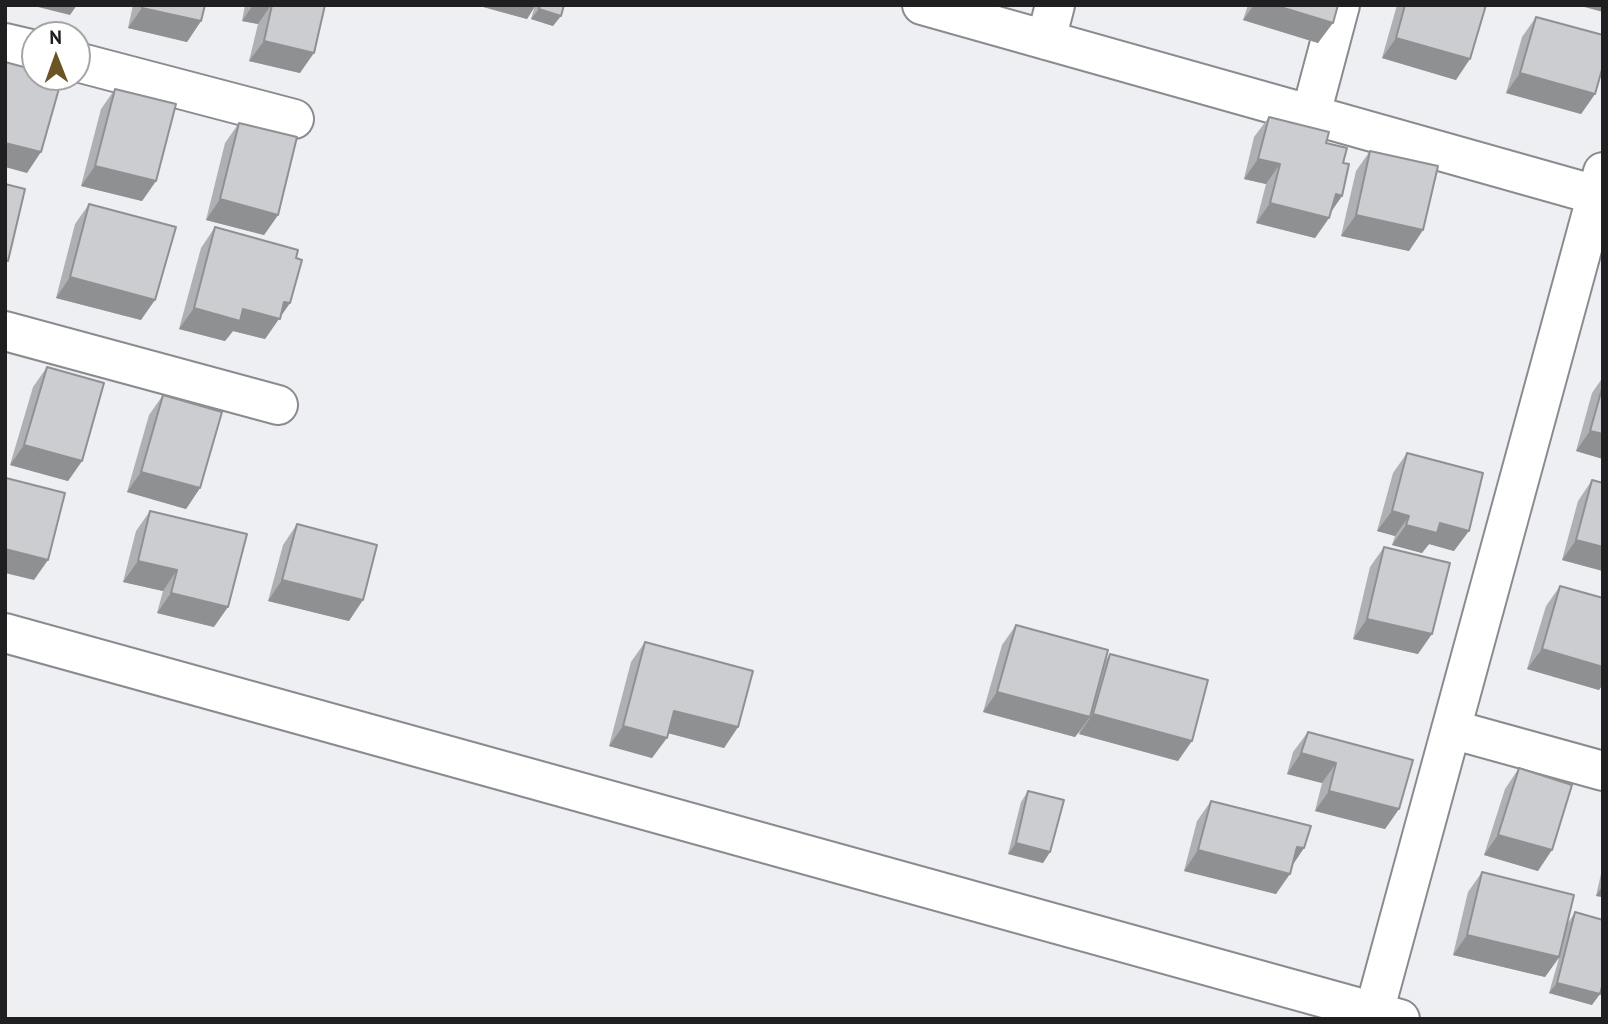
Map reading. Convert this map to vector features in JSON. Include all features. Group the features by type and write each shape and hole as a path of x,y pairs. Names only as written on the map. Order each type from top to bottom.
{"street":[{"path":"5,633 1387,1015 1451,729 1593,249 1600,184 1311,114 1051,23 922,5"},
{"path":"1311,114 1340,5"},
{"path":"91,65 294,119"},
{"path":"5,331 278,405"},
{"path":"1451,729 1603,771"}],"building":[{"path":"142,5 205,5 201,21 142,8"},
{"path":"272,5 325,5 314,53 264,41"},
{"path":"540,5 564,5 561,16 539,9"},
{"path":"1274,5 1338,5 1333,23"},
{"path":"1405,5 1486,5 1470,59 1396,38"},
{"path":"1536,17 1603,35 1603,66 1595,94 1520,73"},
{"path":"5,62 21,66 21,91 58,91 41,152 5,143"},
{"path":"115,89 176,104 156,181 95,166"},
{"path":"1269,117 1329,132 1326,143 1347,148 1343,163 1349,164 1342,196 1336,194 1329,218 1270,203 1280,164 1258,159"},
{"path":"239,123 297,137 278,215 220,199"},
{"path":"1370,151 1438,166 1423,230 1356,215"},
{"path":"5,184 25,189 8,261 5,260"},
{"path":"89,204 176,227 155,300 70,277"},
{"path":"215,227 298,250 296,258 302,260 290,303 284,302 280,319 243,309 240,321 194,308"},
{"path":"47,367 104,383 82,461 24,445"},
{"path":"1603,385 1603,434 1590,431"},
{"path":"163,395 222,412 200,488 141,472"},
{"path":"1407,453 1483,473 1469,531 1440,523 1437,533 1406,525 1409,516 1392,511"},
{"path":"6,478 65,493 48,560 5,549"},
{"path":"1592,480 1603,483 1603,547 1576,540"},
{"path":"150,511 247,534 228,607 171,593 177,570 138,561"},
{"path":"297,524 377,545 363,600 282,580"},
{"path":"1384,547 1450,563 1432,634 1367,619"},
{"path":"1560,586 1603,598 1603,667 1542,649"},
{"path":"1016,625 1108,650 1090,717 997,692"},
{"path":"645,642 753,671 738,727 674,711 667,738 623,726"},
{"path":"1110,654 1208,680 1192,741 1093,714"},
{"path":"1308,732 1413,760 1399,809 1329,791 1336,763 1301,753"},
{"path":"1519,768 1572,785 1552,850 1498,835"},
{"path":"1028,791 1064,800 1050,852 1016,843"},
{"path":"1211,801 1311,826 1304,848 1297,847 1290,874 1198,850"},
{"path":"1482,872 1574,895 1559,957 1467,935"},
{"path":"1575,912 1603,920 1603,983 1600,994 1557,983"}]}
